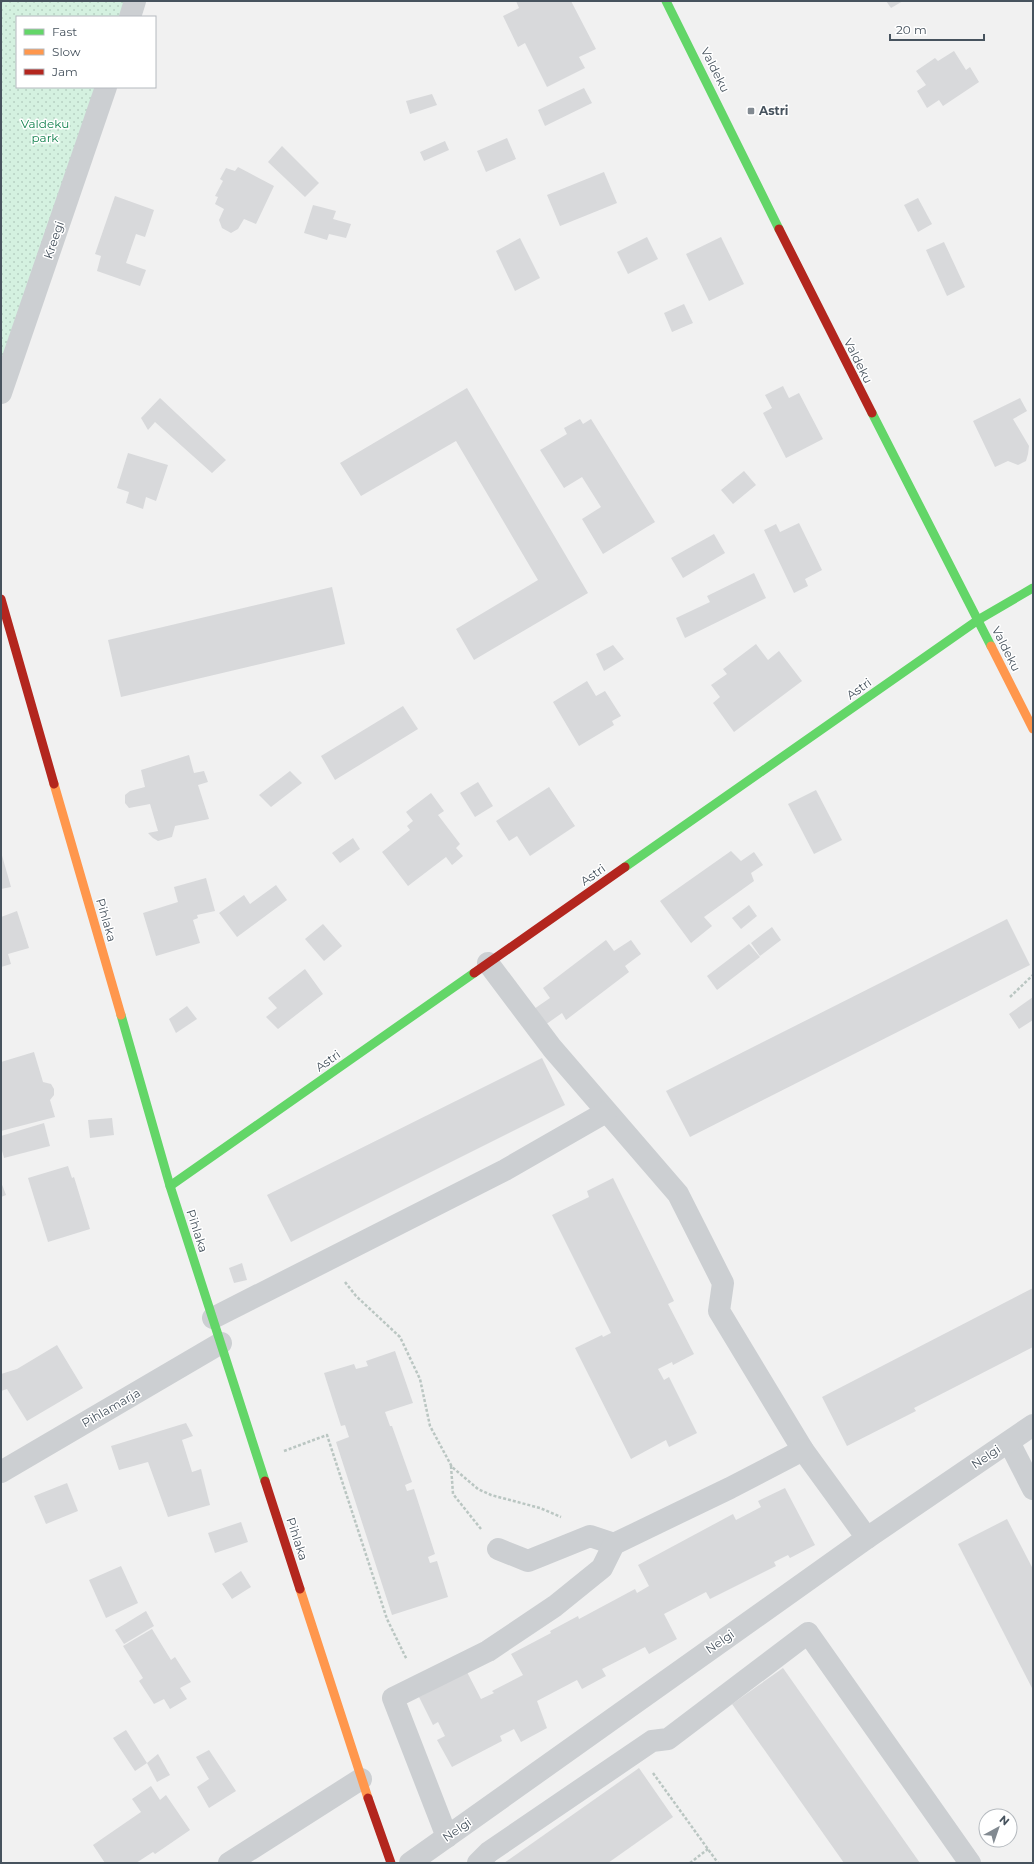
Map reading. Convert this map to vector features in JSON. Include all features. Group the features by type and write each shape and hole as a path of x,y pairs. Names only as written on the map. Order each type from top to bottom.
{"street":[{"path":"130,16 135,1"},
{"name":"Valdeku","path":"666,1 803,278 1033,729"},
{"name":"Kreegi","path":"1,393 106,88"},
{"name":"Astri","path":"170,1186 978,620 1033,588"},
{"name":"Pihlaka","path":"1,599 170,1186 361,1779 392,1863"},
{"path":"488,963 552,1048 678,1194 723,1283 719,1311 803,1450 867,1538"},
{"path":"213,1318 505,1170 606,1112"},
{"name":"Pihlamarja","path":"1,1472 221,1343"},
{"name":"Nelgi","path":"410,1863 867,1538 1033,1425"},
{"path":"1009,1442 1033,1489"},
{"path":"447,1837 392,1698 488,1651 555,1606 602,1568 614,1544 730,1488 803,1450"},
{"path":"498,1550 528,1561 590,1536 614,1544"},
{"path":"478,1863 489,1852 652,1741 668,1739 808,1633 970,1863"},
{"path":"229,1863 361,1779"}],"path":[{"path":"1010,997 1033,975"},
{"path":"326,1260 356,1296 400,1337 420,1378 430,1426 451,1465 478,1489 491,1495 540,1508 572,1521 590,1536"},
{"path":"283,1451 327,1435 387,1619 419,1685"},
{"path":"451,1465 453,1494 498,1550"},
{"path":"638,1751 718,1863"},
{"path":"690,1863 708,1849"}],"green space":[{"name":"Valdeku park","path":"1,1 135,1 130,16 16,16 16,88 106,88 1,393"}],"building":[{"path":"516,1 571,1 596,49 579,57 585,68 547,87 525,43 518,47 503,16 519,8"},
{"path":"886,1 903,1 891,8"},
{"path":"954,51 966,70 970,67 979,82 943,106 939,100 927,108 917,91 926,85 916,71 935,58 938,61"},
{"path":"584,88 592,103 545,126 538,110"},
{"path":"432,94 437,105 410,114 406,101"},
{"path":"507,138 516,159 486,172 477,151"},
{"path":"445,141 449,150 424,161 420,152"},
{"path":"282,146 319,183 305,197 268,162"},
{"path":"238,167 274,186 256,224 244,219 238,229 231,233 222,228 219,220 224,209 215,204 218,197 215,196 223,181 220,179 226,168 235,171"},
{"path":"604,172 617,203 560,226 547,195"},
{"path":"115,196 154,210 145,237 136,234 126,263 146,270 140,286 97,271 101,256 95,254"},
{"path":"918,198 932,224 918,232 904,205"},
{"path":"313,205 336,211 333,219 351,224 346,238 329,234 327,240 304,233"},
{"path":"647,237 658,259 628,274 617,252"},
{"path":"721,237 744,284 709,301 686,254"},
{"path":"520,238 540,278 515,291 496,251"},
{"path":"944,242 965,287 947,296 926,250"},
{"path":"684,304 693,323 672,332 664,313"},
{"path":"783,386 789,398 799,393 823,439 786,458 763,413 772,408 765,395"},
{"path":"467,388 588,593 474,660 456,629 538,580 456,441 361,496 340,463"},
{"path":"160,398 226,460 212,473 155,422 148,430 141,418"},
{"path":"1020,398 1027,411 1013,419 1029,446 1026,461 1018,465 1008,461 995,467 973,421"},
{"path":"580,419 583,424 591,419 655,522 603,554 582,519 601,507 582,477 564,488 540,450 567,434 564,428"},
{"path":"128,453 168,465 156,501 146,497 143,509 126,503 129,492 117,488"},
{"path":"744,471 756,485 733,504 721,490"},
{"path":"799,523 822,570 805,579 808,586 794,593 764,530 776,524 780,532"},
{"path":"714,534 725,553 683,578 671,558"},
{"path":"754,573 766,598 685,638 676,618 710,602 707,596"},
{"path":"332,587 345,644 121,697 108,640"},
{"path":"756,644 768,660 779,651 802,681 734,732 713,703 720,697 711,685 727,674 723,669"},
{"path":"613,645 624,659 604,671 596,654"},
{"path":"587,681 596,696 605,691 621,716 612,721 614,725 579,746 553,702"},
{"path":"403,706 418,729 335,780 321,756"},
{"path":"189,755 194,773 204,771 208,782 198,785 209,819 175,826 172,837 158,841 148,833 158,831 150,804 129,808 125,803 125,795 130,791 145,787 141,770"},
{"path":"290,771 302,783 271,807 259,795"},
{"path":"478,782 493,806 475,817 460,793"},
{"path":"549,787 575,826 530,856 517,836 509,841 496,821"},
{"path":"816,790 842,840 814,854 788,804"},
{"path":"431,793 444,811 438,815 460,844 456,848 463,856 452,865 446,857 408,886 382,852 410,830 407,826 413,821 406,812"},
{"path":"353,838 360,849 340,863 332,853"},
{"path":"731,851 741,861 754,852 763,865 751,873 754,881 704,917 712,926 691,943 660,901"},
{"path":"1,852 11,887 1,889"},
{"path":"206,878 215,911 197,915 198,918 193,920 200,943 156,956 143,913 178,902 174,887"},
{"path":"276,885 287,900 237,937 219,913 244,895 250,904"},
{"path":"749,905 757,916 741,929 732,918"},
{"path":"17,911 29,948 8,954 11,964 1,967 1,917"},
{"path":"1007,919 1030,965 690,1137 666,1091"},
{"path":"323,924 342,946 324,961 305,939"},
{"path":"772,927 781,940 760,956 751,943"},
{"path":"606,940 614,951 631,940 641,954 625,966 629,972 566,1020 562,1013 545,1025 534,1009 550,998 543,988"},
{"path":"749,944 760,957 717,990 707,976"},
{"path":"305,969 323,994 278,1029 266,1017 277,1008 268,998"},
{"path":"1033,997 1033,1020 1019,1029 1009,1014"},
{"path":"187,1006 197,1019 176,1033 169,1019"},
{"path":"34,1052 43,1082 51,1084 54,1089 54,1095 50,1100 55,1117 1,1131 1,1062"},
{"path":"542,1058 565,1105 291,1242 267,1195"},
{"path":"112,1118 114,1135 90,1138 88,1120"},
{"path":"44,1123 50,1146 4,1158 1,1147 1,1136"},
{"path":"68,1166 72,1178 74,1177 90,1229 48,1242 28,1178"},
{"path":"613,1178 674,1301 668,1304 694,1354 673,1365 672,1362 658,1369 664,1380 669,1377 697,1433 669,1447 666,1440 631,1459 575,1348 602,1335 603,1337 611,1333 552,1215 589,1197 587,1191"},
{"path":"1,1182 6,1195 1,1197"},
{"path":"242,1263 247,1280 234,1283 229,1268"},
{"path":"1033,1288 1033,1347 914,1408 916,1411 847,1446 822,1397"},
{"path":"57,1345 83,1388 27,1421 7,1389 1,1391 1,1374 17,1369"},
{"path":"395,1351 413,1403 385,1412 390,1426 392,1426 412,1482 405,1485 407,1491 414,1489 435,1554 428,1557 430,1563 437,1561 448,1597 392,1615 336,1442 349,1437 345,1425 341,1426 324,1373 354,1364 356,1369 368,1366 366,1361"},
{"path":"186,1423 193,1436 182,1440 192,1472 201,1469 210,1505 168,1517 148,1462 119,1470 111,1446"},
{"path":"67,1483 78,1511 46,1524 34,1496"},
{"path":"785,1488 815,1545 790,1558 788,1555 774,1562 776,1566 710,1599 706,1592 664,1614 677,1639 649,1654 645,1647 602,1669 606,1676 582,1689 577,1680 537,1701 547,1728 521,1742 514,1729 500,1736 502,1741 452,1767 437,1740 445,1736 438,1722 433,1725 419,1697 467,1672 481,1699 494,1693 492,1691 523,1675 511,1654 551,1633 550,1631 578,1616 579,1619 635,1589 637,1593 649,1586 638,1565 733,1514 736,1520 761,1507 758,1501"},
{"path":"1007,1519 1033,1569 1033,1690 958,1544"},
{"path":"241,1522 248,1542 215,1553 208,1533"},
{"path":"121,1566 138,1603 106,1618 89,1580"},
{"path":"241,1571 251,1587 232,1599 222,1584"},
{"path":"146,1611 154,1626 124,1644 115,1630"},
{"path":"152,1629 171,1660 175,1657 191,1682 180,1688 187,1699 170,1709 164,1699 154,1704 139,1681 143,1678 123,1646"},
{"path":"783,1668 920,1863 844,1863 732,1704"},
{"path":"126,1730 147,1763 135,1771 113,1738"},
{"path":"209,1750 236,1791 209,1808 197,1787 209,1779 196,1757"},
{"path":"158,1754 170,1775 157,1782 147,1763"},
{"path":"639,1768 673,1817 608,1863 504,1863"},
{"path":"151,1786 160,1800 166,1795 190,1830 155,1854 153,1852 136,1863 105,1863 93,1845 141,1812 132,1799"}],"traffic: fast":[{"path":"666,1 779,229"},
{"path":"872,413 991,646"},
{"path":"625,867 978,620 1033,588"},
{"path":"170,1186 474,973"},
{"path":"121,1015 170,1186 265,1481"}],"traffic: slow":[{"path":"991,646 1033,729"},
{"path":"54,784 121,1015"},
{"path":"300,1589 368,1798"}],"traffic: jam":[{"path":"779,229 872,413"},
{"path":"1,599 54,784"},
{"path":"474,973 625,867"},
{"path":"265,1481 300,1589"},
{"path":"368,1798 391,1863"}],"place":[{"name":"Astri","path":"751,111"}]}
